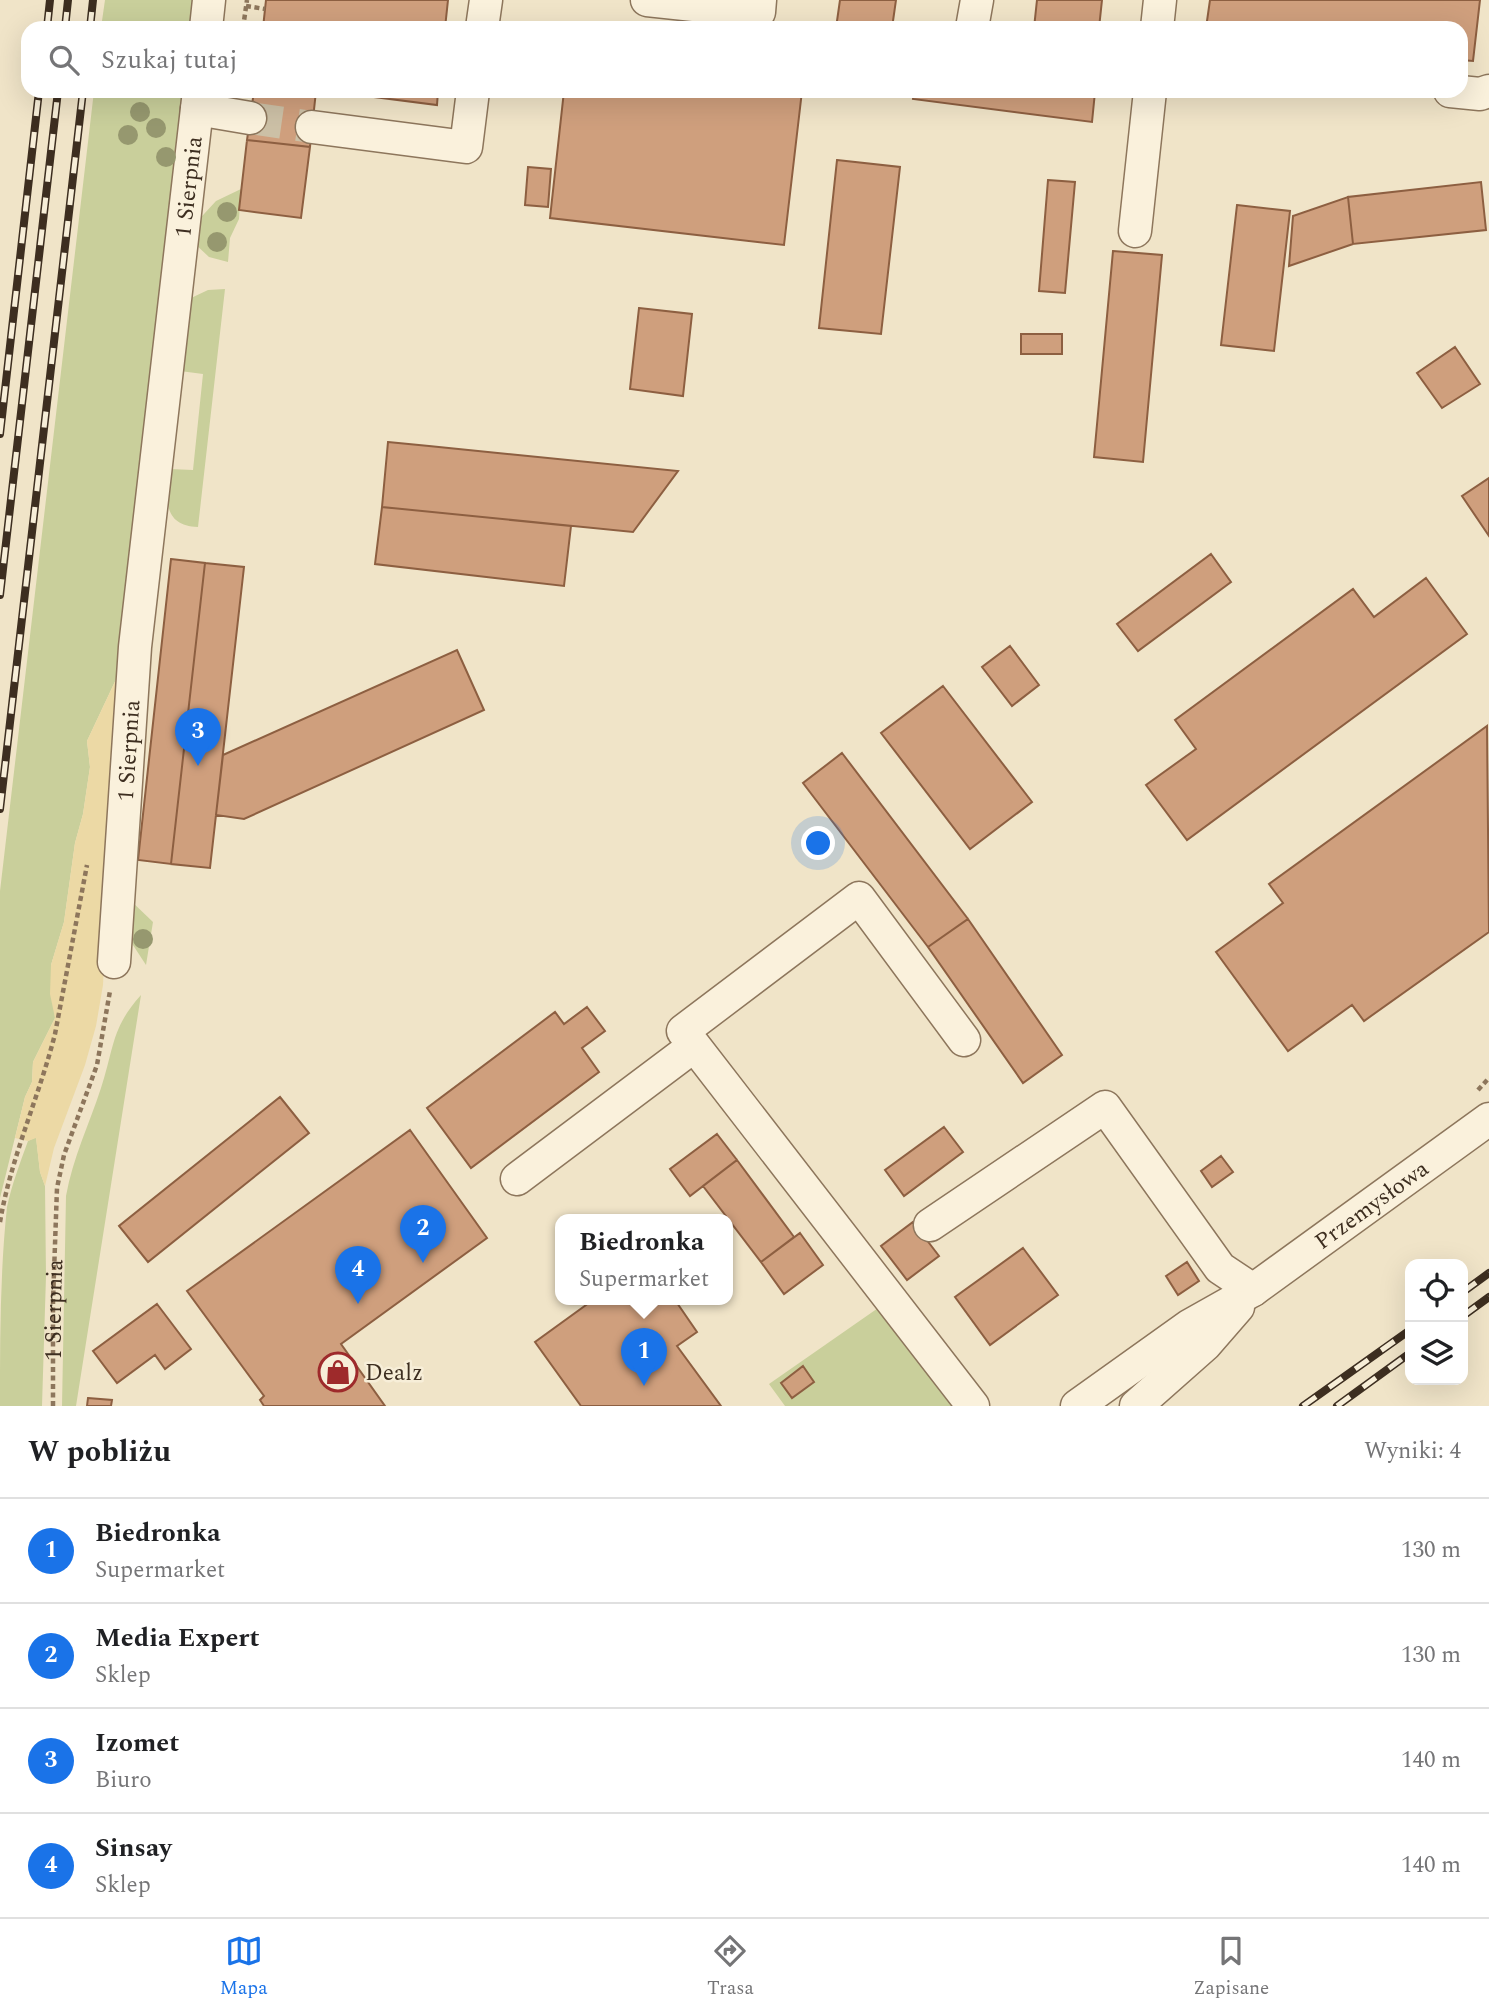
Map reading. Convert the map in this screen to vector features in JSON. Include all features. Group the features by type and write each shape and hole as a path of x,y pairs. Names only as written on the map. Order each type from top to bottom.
{"street":[{"path":"207,21 209,0"},
{"path":"483,21 486,0"},
{"path":"647,0 759,12 760,0"},
{"path":"973,21 976,0"},
{"path":"1158,21 1160,0"},
{"path":"1468,93 1480,94 1489,90"},
{"path":"312,127 466,147 473,98"},
{"path":"1135,231 1149,98"},
{"path":"198,100 250,118"},
{"name":"1 Sierpnia","path":"114,962 135,647 198,100"},
{"path":"964,1040 859,898 683,1031 972,1406"},
{"path":"517,1179 694,1046"},
{"path":"930,1225 1105,1107 1220,1268 1253,1290"},
{"name":"Przemysłowa","path":"1077,1406 1189,1325 1253,1290 1486,1129"},
{"name":"Przemysłowa","path":"1136,1406 1205,1345 1253,1290"}],"path":[{"path":"244,21 246,3 265,9"},
{"path":"0,1222 13,1164 55,1034 87,863"},
{"name":"1 Sierpnia","path":"53,1406 53,1301 58,1181 64,1155 97,1065 114,962"}],"green space":[{"path":"105,0 196,0 194,21 102,21"},
{"path":"93,98 184,98 119,673 87,741 90,767 83,814 75,843 64,922 51,965 55,1018 33,1062 32,1082 25,1097 0,1198 0,891"},
{"path":"241,189 239,219 230,238 228,262 209,257 193,242 196,223 216,201"},
{"path":"225,289 198,527 177,521 167,499 170,469 193,470 203,374 180,371 189,299 208,290"},
{"path":"129,899 153,922 146,965 131,942"},
{"path":"141,995 76,1406 62,1406 66,1196 115,1039 124,1018"},
{"path":"36,1137 40,1172 45,1186 46,1276 42,1406 0,1406 0,1332 7,1207 28,1141"},
{"path":"881,1306 954,1406 785,1406 769,1384"}],"sand":[{"path":"119,673 103,985 96,1026 85,1065 54,1148 45,1186 40,1172 36,1138 28,1141 15,1138 25,1097 32,1082 33,1062 55,1018 50,994 51,965 64,922 75,843 83,814 90,767 87,741"}],"building":[{"path":"266,0 448,0 446,21 264,21"},
{"path":"840,0 896,0 893,21 837,21"},
{"path":"1037,0 1102,0 1100,21 1035,21"},
{"path":"1210,0 1480,0 1473,61 1468,61 1468,21 1207,21"},
{"path":"253,98 315,98 310,147 247,140"},
{"path":"382,98 438,98 437,105"},
{"path":"563,98 801,98 784,245 550,218"},
{"path":"913,98 1094,98 1092,122"},
{"path":"247,140 310,147 301,218 239,210"},
{"path":"837,160 900,167 881,334 819,328"},
{"path":"528,167 551,169 548,207 525,205"},
{"path":"1048,180 1075,182 1065,293 1039,291"},
{"path":"1481,182 1486,230 1353,244 1348,197"},
{"path":"1348,197 1353,244 1289,266 1293,216"},
{"path":"1237,205 1290,211 1274,351 1221,345"},
{"path":"1113,251 1162,255 1143,462 1094,457"},
{"path":"639,308 692,314 683,396 630,389"},
{"path":"1021,334 1062,334 1062,354 1021,354"},
{"path":"1455,347 1480,384 1442,408 1417,373"},
{"path":"388,442 678,471 633,532 382,507"},
{"path":"1489,478 1489,536 1462,496"},
{"path":"382,507 571,526 564,586 375,564"},
{"path":"1211,554 1231,582 1138,651 1117,624"},
{"path":"171,559 205,563 171,864 138,860"},
{"path":"205,563 244,567 210,868 171,864"},
{"path":"1426,578 1467,634 1187,840 1146,785 1196,749 1175,720 1353,589 1374,617"},
{"path":"1010,646 1039,685 1012,706 982,667"},
{"path":"457,650 484,710 244,819 216,815 223,755"},
{"path":"943,686 1032,802 970,849 881,733"},
{"path":"1487,726 1489,932 1364,1021 1352,1005 1288,1051 1216,952 1283,903 1269,884"},
{"path":"842,753 968,919 928,947 803,783"},
{"path":"968,919 1062,1055 1023,1083 928,947"},
{"path":"587,1007 605,1031 582,1048 599,1072 471,1168 427,1108 555,1012 564,1024"},
{"path":"280,1097 309,1133 148,1262 119,1226"},
{"path":"944,1127 963,1152 904,1196 885,1170"},
{"path":"410,1130 487,1238 341,1344 385,1406 264,1406 260,1400 264,1396 187,1291"},
{"path":"717,1134 737,1160 690,1196 670,1169"},
{"path":"1221,1156 1233,1172 1212,1187 1201,1171"},
{"path":"737,1160 794,1237 761,1262 733,1225 733,1214 724,1214 703,1186"},
{"path":"913,1222 939,1256 907,1280 881,1246"},
{"path":"800,1233 823,1265 784,1294 761,1262"},
{"path":"1023,1248 1058,1295 990,1345 955,1297"},
{"path":"1187,1262 1199,1281 1178,1295 1166,1276"},
{"path":"157,1304 191,1349 165,1369 155,1355 117,1383 93,1351"},
{"path":"586,1305 678,1305 697,1332 677,1346 721,1406 581,1406 535,1342"},
{"path":"803,1366 814,1382 792,1398 781,1383"},
{"path":"88,1398 112,1400 111,1406 87,1406"}],"tunnel":[{"path":"250,118 312,127"}],"railway":[{"path":"48,21 50,0"},
{"path":"66,21 68,0"},
{"path":"91,21 93,0"},
{"path":"0,434 38,98"},
{"path":"0,595 57,98"},
{"path":"0,809 82,98"},
{"path":"1468,1288 1489,1273"},
{"path":"1468,1312 1489,1297"},
{"path":"1303,1406 1405,1334"},
{"path":"1337,1406 1405,1357"}],"place":[{"name":"Izomet","path":"198,766"},
{"name":"Media Expert","path":"423,1263"},
{"name":"Sinsay","path":"358,1304"},
{"name":"Dealz","path":"338,1372"},
{"name":"Biedronka","path":"644,1386"}]}
